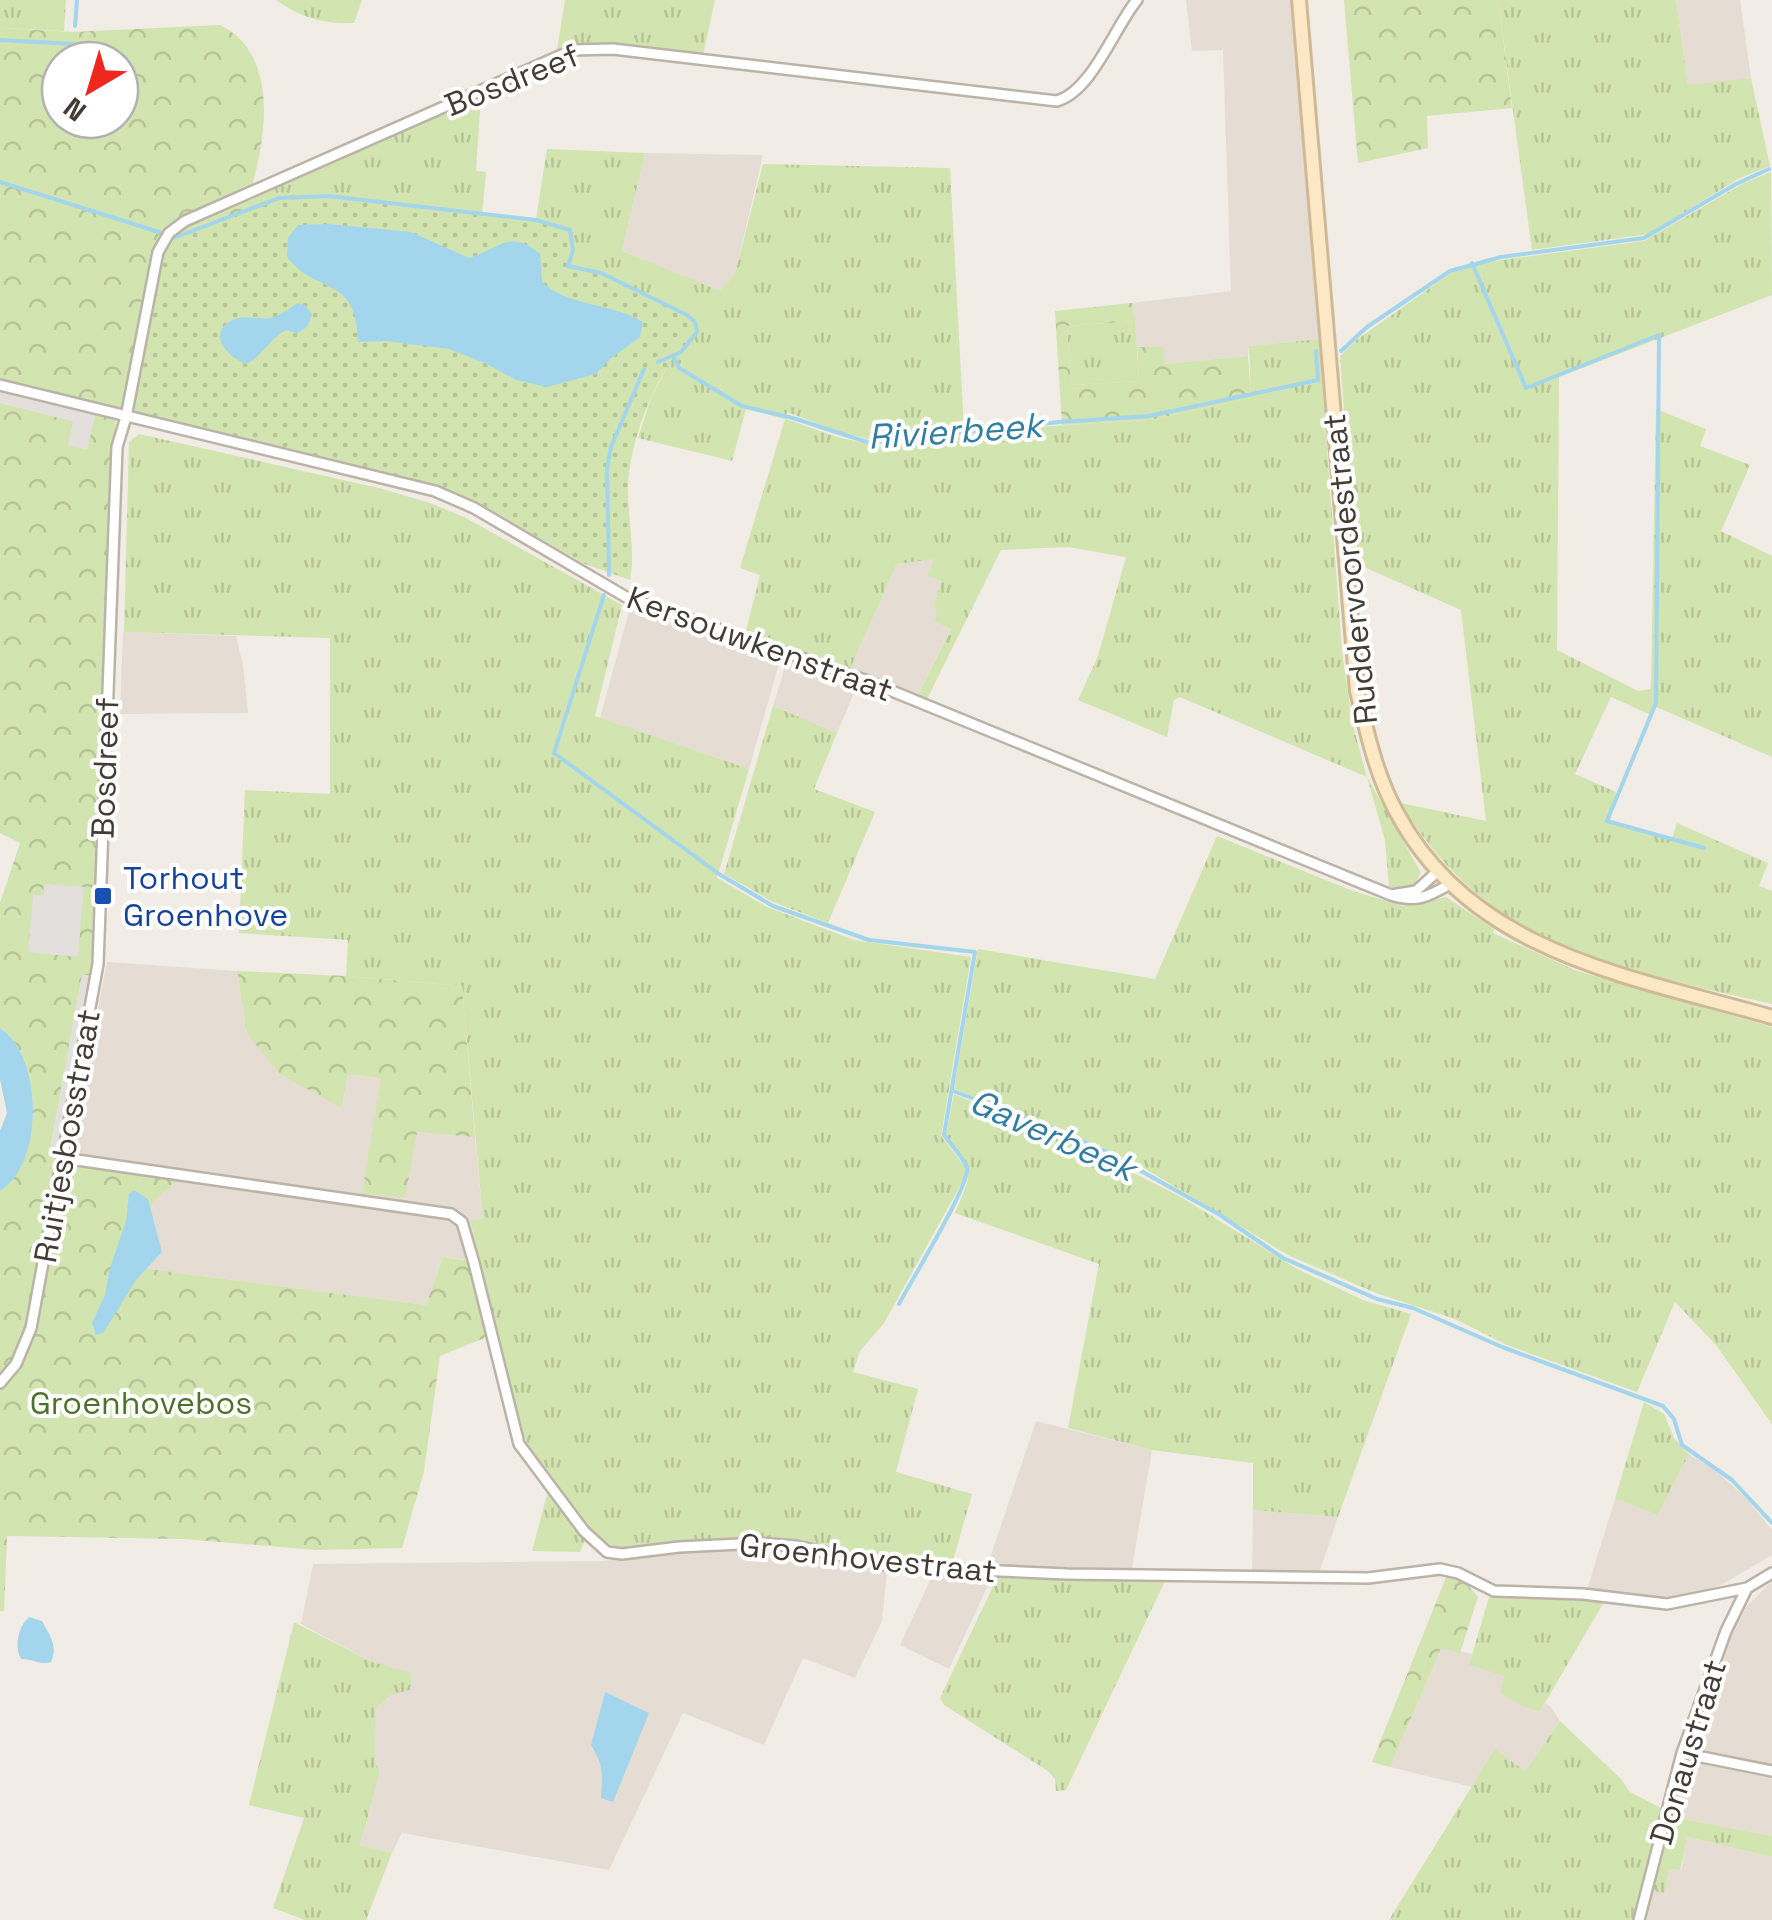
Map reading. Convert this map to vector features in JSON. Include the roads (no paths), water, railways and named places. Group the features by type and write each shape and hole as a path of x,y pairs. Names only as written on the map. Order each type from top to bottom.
{"street":[{"name":"Bosdreef","path":"101,880 119,434 126,417 158,252 177,226 562,53 585,48 613,49 1056,101 1071,95 1082,83 1137,0"},
{"name":"Ruddervoordestraat","path":"1299,0 1356,690 1380,774 1396,813 1450,884 1480,911 1536,944 1593,968 1772,1017"},
{"path":"0,385 126,417"},
{"name":"Kersouwkenstraat","path":"126,417 454,498 626,597 865,680 1391,895"},
{"path":"1391,895 1416,891 1438,872"},
{"name":"Ruitjesbosstraat","path":"0,1383 16,1364 31,1328 98,964 101,880"},
{"path":"1391,895 1408,901 1423,900 1450,884"},
{"name":"Groenhovestraat","path":"63,1158 451,1214 462,1222 519,1444 584,1532 607,1552 760,1543 796,1546 889,1566 1067,1574 1368,1578 1440,1570 1458,1573 1494,1591 1583,1594 1667,1604 1747,1588 1772,1573"},
{"name":"Donaustraat","path":"1640,1920 1682,1754 1726,1631 1747,1588"},
{"path":"1682,1754 1772,1771"}],"water":[{"path":"298,225 411,232 469,258 504,243 520,242 540,254 542,282 565,296 643,322 640,337 596,374 547,387 516,380 449,349 386,341 358,342 356,320 343,296 287,257 288,238"},
{"path":"298,303 312,315 307,327 297,333 280,333 252,361 240,361 223,346 220,334 229,322 271,318"},
{"path":"0,1028 25,1062 33,1110 25,1158 0,1191 0,1131 7,1113 0,1079"},
{"path":"134,1190 148,1199 162,1252 136,1280 104,1332 96,1335 92,1323 105,1295 126,1221 129,1194"},
{"path":"29,1617 42,1621 50,1636 54,1651 51,1662 21,1659 18,1637"},
{"path":"605,1692 649,1713 613,1802 601,1798 602,1770 591,1745"}],"waterway":[{"path":"75,26 77,0"},
{"path":"0,40 40,42"},
{"name":"Rivierbeek","path":"1341,351 1367,327 1450,271 1501,257 1644,238 1769,169"},
{"name":"Rivierbeek","path":"0,182 162,233"},
{"name":"Rivierbeek","path":"171,239 279,198 328,196 536,220 570,230 573,250 568,266 601,273 695,322 697,332 673,356 679,368 742,406 870,443 1149,416 1318,380 1316,351"},
{"path":"1472,263 1526,388 1659,335 1656,703 1607,821 1704,848"},
{"name":"Gaverbeek","path":"658,362 672,356"},
{"name":"Gaverbeek","path":"609,575 607,469 611,447 644,369"},
{"name":"Gaverbeek","path":"604,595 554,753 719,874 773,906 869,940 975,952 944,1135 965,1164 966,1177 899,1304"},
{"name":"Gaverbeek","path":"953,1091 1107,1152 1220,1215 1283,1258 1377,1299 1413,1308 1502,1347 1663,1406 1674,1419 1682,1445 1732,1480 1772,1523"}],"place":[{"name":"Torhout Groenhove","path":"103,896"}],"park label":[{"name":"Groenhovebos","path":"141,1403"}]}
